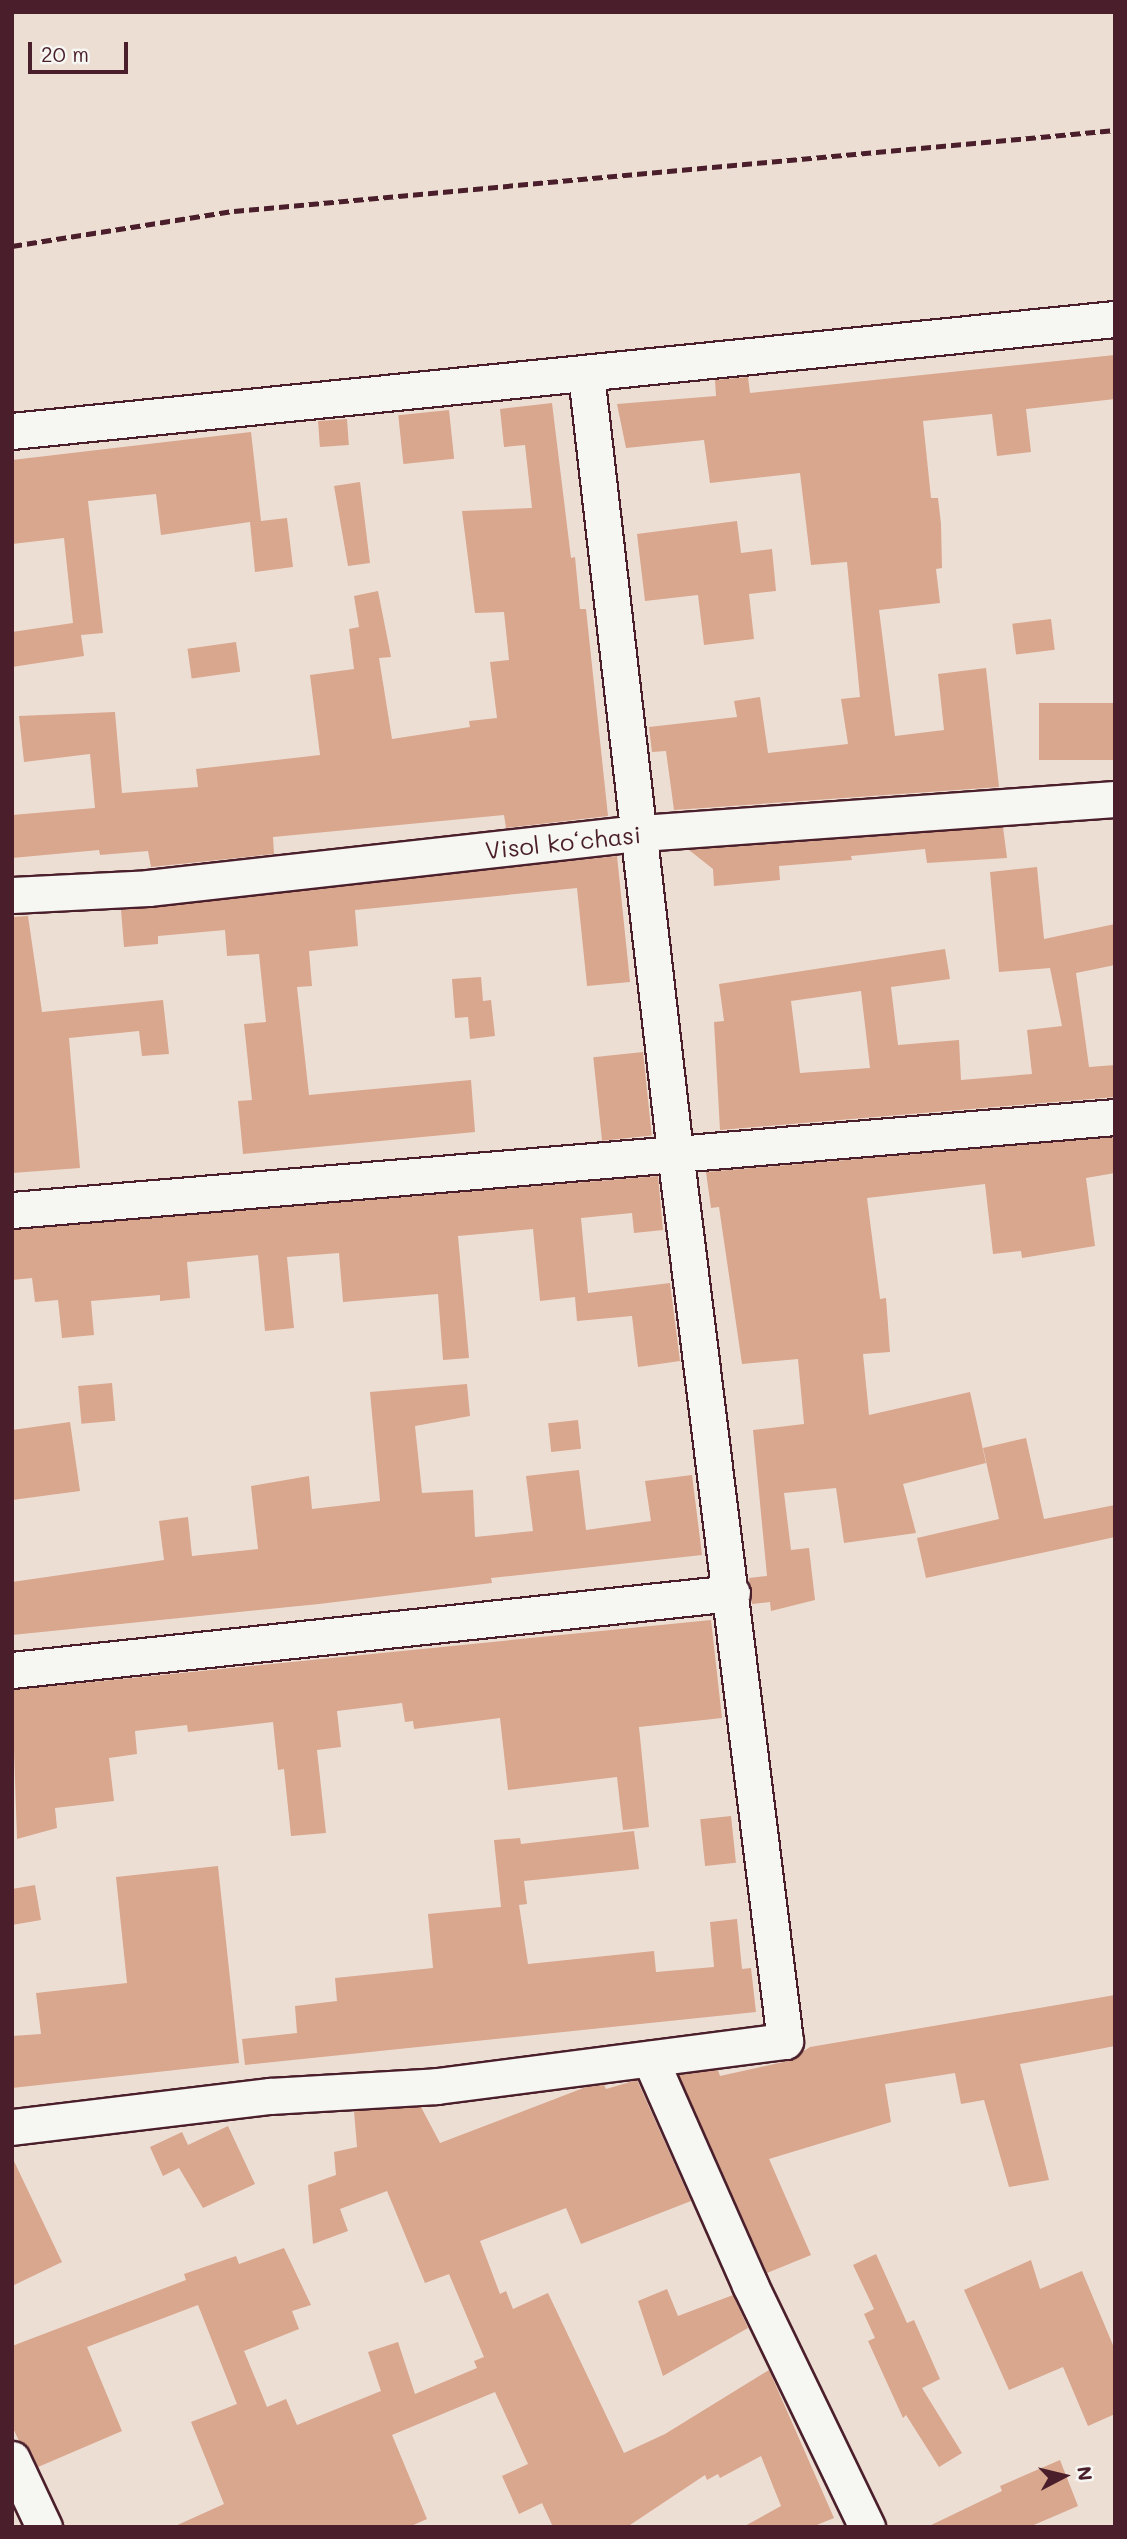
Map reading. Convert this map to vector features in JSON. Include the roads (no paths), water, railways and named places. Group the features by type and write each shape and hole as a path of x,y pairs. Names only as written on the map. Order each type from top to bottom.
{"street":[{"path":"12,430 1115,319"},
{"path":"12,2127 270,2096 437,2086 785,2041 732,1593 675,1152 641,833 586,374"},
{"name":"Visol koʻchasi","path":"12,895 148,888 641,833 1115,799"},
{"path":"12,1210 1115,1117"},
{"path":"12,1670 732,1593"},
{"path":"650,2059 750,2285 867,2527"},
{"path":"15,2474 44,2527"}],"railway":[{"path":"12,246 234,211 1115,130"}]}
